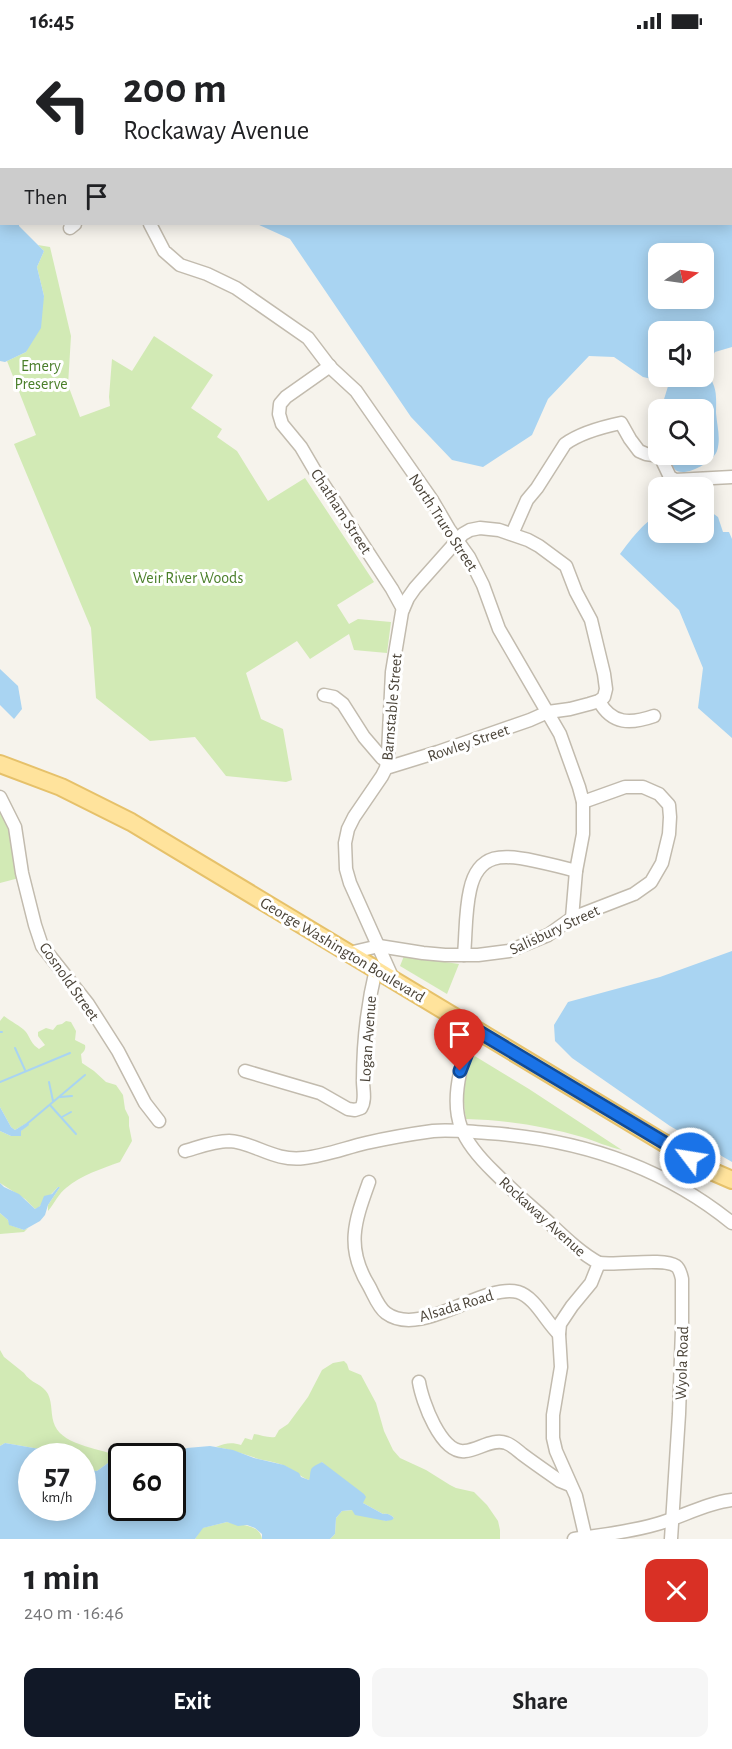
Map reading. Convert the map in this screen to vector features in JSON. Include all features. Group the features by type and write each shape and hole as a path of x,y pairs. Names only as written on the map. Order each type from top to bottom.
{"main road":[{"name":"George Washington Boulevard","path":"1,767 61,788 131,822 709,1170 732,1187"},
{"name":"George Washington Boulevard","path":"709,1170 732,1180"}],"street":[{"name":"North Truro Street","path":"151,225 164,251 180,266 207,274 236,288 308,338 330,366 356,391 469,557 480,578 499,629 560,734 570,757 583,802 583,834 576,871 572,918"},
{"name":"Chatham Street","path":"330,366 286,397 280,404 279,414 282,424 302,447 318,477 403,609"},
{"path":"512,534 527,500 564,444 585,433 621,423 639,451 658,455 670,477 675,480 731,477"},
{"path":"457,541 470,530 480,528 499,530 539,546 566,566 576,592 591,620 604,674 606,689 604,697 599,701 604,711 620,721 640,720 654,716"},
{"name":"Barnstable Street","path":"393,979 350,883 344,849 348,829 354,817 387,764 392,672 403,609 420,581 457,541"},
{"path":"324,695 340,700 364,737 387,764"},
{"name":"Rowley Street","path":"387,764 459,745 548,712 570,710 599,701"},
{"name":"Salisbury Street","path":"350,953 379,946 423,953 464,955 509,951 548,935 572,918 634,894 651,882 662,863 669,834 669,805 659,794 643,787 625,787 583,802"},
{"name":"Gosnold Street","path":"0,796 15,827 22,873 42,946 88,1004 118,1051 145,1103 159,1121"},
{"path":"464,955 470,889 474,876 488,860 506,856 576,871"},
{"name":"Logan Avenue","path":"245,1071 316,1092 348,1109 361,1108 364,1100 363,1055 368,1003 376,969"},
{"name":"Rockaway Avenue","path":"476,1030 463,1064 456,1099 458,1118 470,1147 571,1243 599,1263 591,1283 560,1324 561,1367 553,1415 553,1438 556,1451 576,1497 582,1538"},
{"path":"185,1151 229,1141 289,1159 324,1155 367,1143 436,1131 539,1138 565,1143 627,1162 670,1181 732,1223"},
{"name":"Alsada Road","path":"369,1182 354,1230 357,1262 377,1301 388,1314 406,1319 418,1318 446,1312 495,1293 519,1292 533,1302 549,1325 559,1334"},
{"name":"Wyola Road","path":"599,1263 665,1263 675,1266 680,1271 682,1329 670,1539"},
{"path":"419,1382 430,1416 441,1436 452,1448 466,1451 489,1444 506,1443 560,1481 570,1485"},
{"path":"582,1538 643,1528 721,1501 732,1500"}],"green space":[{"name":"Weir River Woods","path":"38,245 50,247 71,336 68,385 80,417 110,406 112,359 132,371 154,336 213,375 191,408 222,429 217,437 237,451 268,501 305,478 374,582 337,605 349,624 358,619 391,622 387,653 354,650 349,634 310,659 297,641 246,673 261,719 283,729 292,780 286,782 226,776 195,737 150,741 96,698 91,628 14,444 36,435 7,361 26,352 44,296 37,267 44,251"},
{"path":"0,806 10,825 19,878 0,883"},
{"path":"404,956 459,964 447,994 400,966"},
{"path":"4,1016 24,1030 39,1049 45,1045 38,1036 38,1032 46,1028 53,1030 57,1025 66,1021 71,1022 76,1031 75,1040 85,1045 81,1054 82,1063 106,1082 116,1085 123,1095 129,1117 132,1141 120,1162 72,1183 61,1193 48,1211 48,1205 60,1187 35,1209 25,1199 0,1183 0,1131 11,1136 21,1131 27,1123 15,1130 0,1107 0,1021"},
{"path":"473,1055 622,1150 568,1133 539,1127 510,1122 466,1119 464,1087"},
{"path":"0,1213 10,1225 24,1230 28,1228 24,1232 0,1234"},
{"path":"0,1350 4,1357 46,1391 50,1398 55,1426 60,1433 78,1443 18,1443 18,1445 5,1443 0,1446"},
{"path":"344,1361 349,1370 361,1375 376,1403 384,1431 393,1450 400,1458 456,1488 474,1492 498,1521 500,1539 330,1539 335,1534 336,1518 342,1511 353,1510 386,1521 394,1518 363,1503 322,1462 309,1480 281,1464 216,1447 228,1443 241,1445 245,1438 252,1440 254,1434 275,1437 308,1397 322,1370 333,1363"},
{"path":"96,1449 108,1453 108,1463 97,1471"},
{"path":"227,1522 253,1528 257,1530 262,1539 195,1539 202,1528"}],"water":[{"path":"0,225 19,225 44,251 37,267 44,296 41,328 26,352 5,362 0,361"},
{"path":"259,225 732,225 732,347 714,354 714,321 648,321 648,378 614,357 589,356 548,399 532,435 483,467 452,460 411,417 290,239"},
{"path":"668,387 714,387 719,441 714,456 714,399 664,399"},
{"path":"673,465 702,465 687,472 677,471"},
{"path":"714,514 718,517 723,532 729,532 732,539 732,738 698,708 703,668 679,610 620,554 648,523 648,543 714,543"},
{"path":"0,669 18,686 22,709 14,719 0,705"},
{"path":"732,951 732,1162 670,1126 572,1058 555,1041 554,1025 568,1002 660,977"},
{"path":"0,1107 15,1130 28,1122 29,1125 21,1131 21,1136 11,1136 0,1131"},
{"path":"0,1183 19,1194 35,1209 40,1206 44,1196 52,1194 60,1187 40,1221 24,1230 9,1225 8,1220 0,1213"},
{"path":"5,1443 18,1445 18,1521 96,1521 96,1471 108,1463 108,1521 186,1521 186,1448 210,1446 233,1450 284,1465 309,1480 312,1468 322,1462 364,1494 366,1497 363,1503 394,1518 386,1521 355,1515 352,1510 342,1511 336,1518 335,1534 330,1539 262,1539 262,1534 255,1528 227,1522 203,1528 195,1539 0,1539 0,1446"}],"waterway":[{"path":"15,1048 25,1070"},
{"path":"0,1082 70,1053"},
{"path":"28,1123 85,1075"},
{"path":"49,1082 53,1101"},
{"path":"60,1097 72,1096"},
{"path":"50,1105 76,1134"},
{"path":"62,1117 71,1112"}],"route":[{"path":"460,1071 476,1030 690,1158"}],"park label":[{"name":"Emery Preserve","path":"41,374"}]}
